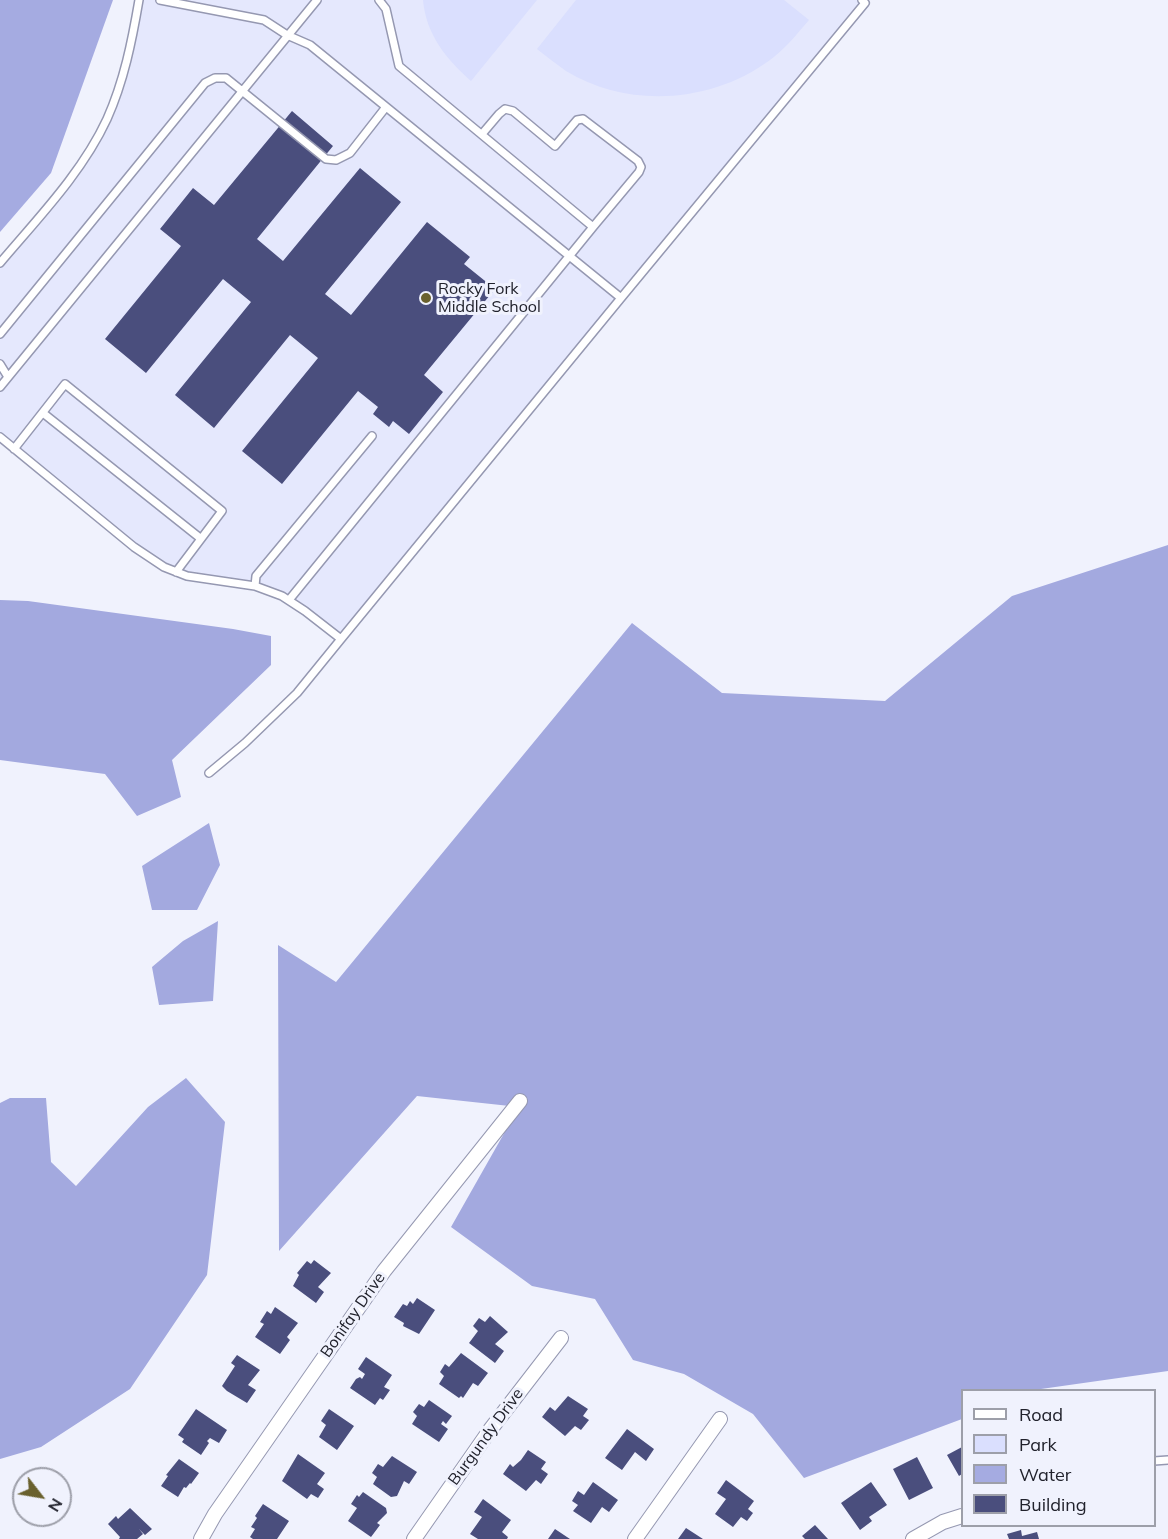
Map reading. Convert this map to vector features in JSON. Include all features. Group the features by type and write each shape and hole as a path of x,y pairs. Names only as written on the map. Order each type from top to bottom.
{"street":[{"name":"Bonifay Drive","path":"201,1539 215,1514 384,1271 520,1101"},
{"name":"Burgundy Drive","path":"414,1539 490,1430 561,1338"},
{"path":"635,1539 720,1419"},
{"path":"913,1539 944,1522 961,1517"}],"lane":[{"path":"0,263 67,183 88,153 106,120 123,77 139,0"},
{"path":"160,0 264,20 287,35 310,45 621,298"},
{"path":"0,387 317,0"},
{"path":"379,0 386,9 399,66 593,227"},
{"path":"209,773 245,743 297,693 865,1"},
{"path":"0,334 205,83 215,78 226,78 326,159 336,160 350,153 386,107"},
{"path":"289,600 641,167 633,158 583,119 577,120 555,146 513,111 505,109 482,134"},
{"path":"0,364 8,377"},
{"path":"14,449 65,384 222,511 176,572"},
{"path":"43,413 200,538"},
{"path":"255,586 255,576 372,436"},
{"path":"0,437 134,547 164,567 207,581 255,586 289,600 341,639"}],"shaded area":[{"path":"139,0 868,0 341,639 305,611 255,586 176,572 134,547 0,438 0,263 88,153 123,77"},
{"path":"1168,545 1168,1371 1041,1389 961,1389 961,1419 804,1478 753,1414 684,1374 633,1360 595,1299 532,1286 451,1227 519,1107 417,1096 279,1251 278,945 336,982 632,623 722,693 885,701 1012,596"},
{"path":"0,600 28,601 271,636 271,665 172,760 181,797 137,816 105,774 0,760"},
{"path":"209,823 220,865 197,910 152,910 142,866"},
{"path":"218,921 213,1001 159,1005 152,967 183,941"},
{"path":"186,1078 225,1122 207,1275 130,1389 41,1447 0,1459 0,1103 10,1098 46,1098 51,1162 76,1186 148,1107"}],"green space":[{"path":"423,0 537,0 471,81 453,64 433,35"},
{"path":"576,0 784,0 809,20 775,56 747,74 722,85 696,92 670,96 642,96 590,83 566,71 537,49"}],"water":[{"path":"0,0 113,0 51,173 0,232"}],"building":[{"name":"Rocky Fork Middle School","path":"292,111 333,146 257,239 283,261 360,168 401,202 325,294 351,315 427,222 470,257 464,264 495,289 424,375 443,392 409,434 393,421 389,427 373,414 378,407 358,391 282,484 242,451 318,358 290,335 214,428 175,395 251,302 223,279 146,373 105,339 181,246 160,229 193,188 214,205"},
{"path":"314,1260 331,1273 318,1287 324,1292 316,1303 293,1286 299,1275 297,1273 307,1261 311,1264"},
{"path":"417,1298 435,1310 419,1334 403,1326 404,1323 394,1317 403,1304 407,1306 410,1301 413,1304"},
{"path":"275,1307 298,1323 287,1337 290,1340 280,1354 255,1337 264,1324 260,1322 267,1311 271,1314"},
{"path":"490,1316 508,1332 495,1344 504,1351 495,1363 469,1343 478,1331 473,1326 479,1318 485,1322"},
{"path":"461,1353 488,1373 478,1386 473,1383 463,1398 461,1396 459,1398 439,1384 444,1376 440,1372 445,1364 449,1367"},
{"path":"237,1355 260,1370 248,1385 256,1390 247,1403 222,1386 235,1366 231,1363"},
{"path":"366,1357 392,1375 384,1387 390,1390 383,1400 380,1398 375,1405 350,1388 356,1379 360,1377 362,1379 365,1374 358,1369"},
{"path":"568,1396 588,1409 583,1416 589,1420 581,1430 575,1426 565,1436 542,1417 550,1407 555,1411"},
{"path":"429,1400 452,1416 446,1424 443,1421 441,1424 448,1429 439,1442 412,1424 417,1416 413,1412 419,1404 424,1407"},
{"path":"196,1409 227,1430 219,1443 210,1438 201,1455 182,1442 184,1439 178,1435"},
{"path":"329,1409 354,1426 337,1450 319,1437 326,1425 321,1421"},
{"path":"627,1429 654,1449 646,1461 635,1452 622,1470 605,1458"},
{"path":"961,1448 961,1475 959,1476 947,1455"},
{"path":"528,1450 546,1462 541,1469 548,1474 541,1484 536,1480 526,1491 503,1474 510,1464 513,1467 521,1460"},
{"path":"298,1454 325,1473 317,1484 324,1489 318,1498 311,1494 307,1499 282,1481"},
{"path":"392,1456 417,1472 409,1484 404,1481 397,1496 391,1497 373,1484 377,1477 372,1473 378,1464 383,1467"},
{"path":"917,1457 933,1488 909,1500 893,1469"},
{"path":"179,1459 199,1473 191,1484 184,1487 178,1497 161,1486 168,1476 166,1475"},
{"path":"726,1480 754,1501 748,1509 753,1513 747,1521 741,1517 733,1527 715,1514 726,1499 717,1493"},
{"path":"593,1482 618,1500 609,1512 602,1507 591,1523 573,1511 578,1505 572,1501 578,1491 584,1495"},
{"path":"871,1482 887,1505 869,1517 872,1521 860,1530 841,1503"},
{"path":"363,1492 386,1508 387,1513 377,1523 380,1525 371,1537 348,1521 357,1508 351,1504 357,1495 359,1497"},
{"path":"483,1499 511,1520 502,1532 508,1537 507,1539 478,1539 470,1534 482,1517 474,1512"},
{"path":"263,1504 289,1521 277,1539 250,1537 255,1529 251,1527 257,1518 255,1516"},
{"path":"130,1508 152,1529 145,1535 139,1529 143,1534 137,1539 119,1539 120,1537 108,1524 116,1516 118,1519"},
{"path":"815,1525 828,1539 805,1539 802,1536"},
{"path":"686,1528 703,1539 678,1539"},
{"path":"555,1529 570,1539 548,1539"},
{"path":"1021,1530 1022,1536 1037,1532 1039,1539 1009,1539 1007,1534"}],"place":[{"name":"Rocky Fork Middle School","path":"426,298"}]}
